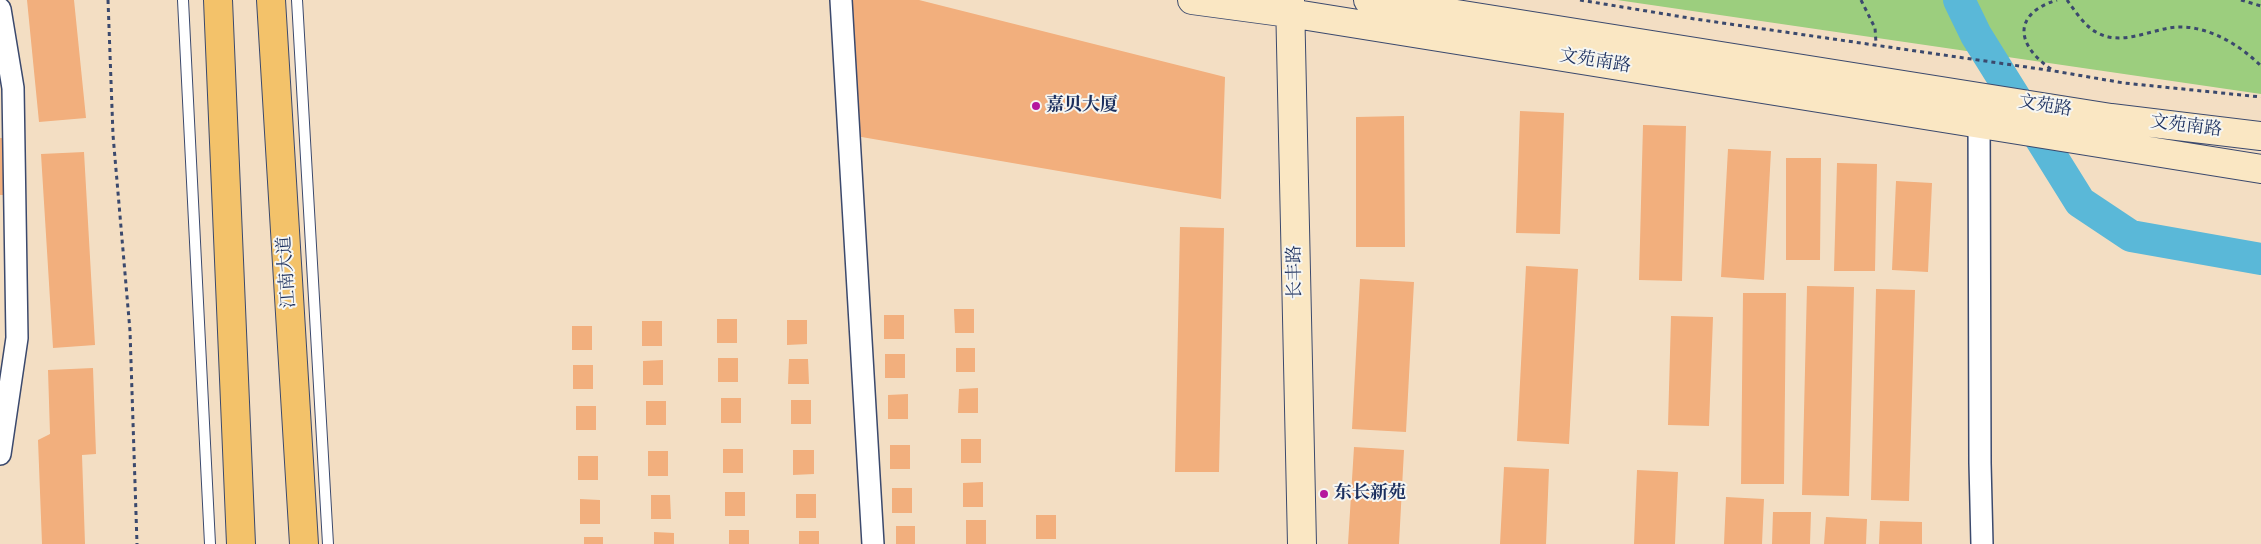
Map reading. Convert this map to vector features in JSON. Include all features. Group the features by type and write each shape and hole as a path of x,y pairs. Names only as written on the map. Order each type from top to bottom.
{"highway":[{"path":"218,0 241,544"},
{"name":"江南大道","path":"271,0 304,544"}],"main road":[{"name":"文苑南路","path":"1192,0 1290,7 1986,116"},
{"name":"文苑南路","path":"1368,0 1986,116"},
{"name":"长丰路","path":"1290,7 1302,544"},
{"name":"文苑路","path":"1986,116 2111,118"},
{"name":"文苑路","path":"1986,116 2130,148"},
{"name":"文苑南路","path":"2111,118 2261,136"},
{"name":"文苑南路","path":"2130,148 2261,168"}],"street":[{"path":"841,0 873,544"},
{"path":"0,8 13,88 17,338 0,454"},
{"path":"1982,544 1980,463 1986,116"}],"lane":[{"path":"183,0 210,544"},
{"path":"297,0 328,544"}],"path":[{"path":"108,0 112,135 130,331 137,544"},
{"path":"1580,0 1686,18 2054,70 2124,83 2261,97"},
{"path":"1861,0 1875,28 1876,44"},
{"path":"2054,70 2043,63 2034,52 2026,40 2023,26 2028,16 2044,5 2057,0"},
{"path":"2067,0 2098,34 2117,38 2171,27 2190,27 2208,31 2238,47 2261,66"},
{"path":"2241,0 2261,6"}],"green space":[{"path":"1617,0 2261,0 2261,94"}],"building":[{"path":"27,0 74,0 86,118 39,122"},
{"name":"嘉贝大厦","path":"841,0 919,0 1225,77 1221,199 850,135"},
{"path":"1520,111 1564,113 1560,234 1516,233"},
{"path":"1404,116 1405,247 1356,247 1356,117"},
{"path":"1643,125 1686,126 1682,281 1639,280"},
{"path":"0,138 2,138 4,195 0,195"},
{"path":"1728,149 1771,151 1764,280 1721,277"},
{"path":"84,152 95,345 53,348 41,154"},
{"path":"1786,158 1821,158 1820,260 1786,260"},
{"path":"1837,163 1877,164 1875,271 1834,271"},
{"path":"1896,181 1932,183 1928,272 1892,270"},
{"path":"1180,227 1224,228 1219,472 1175,472"},
{"path":"1526,266 1578,269 1569,444 1517,441"},
{"path":"1360,279 1414,282 1406,432 1352,429"},
{"path":"1807,286 1854,287 1849,496 1802,495"},
{"path":"1876,289 1915,290 1909,501 1871,500"},
{"path":"1743,293 1786,293 1784,484 1741,484"},
{"path":"954,309 974,309 974,333 955,333"},
{"path":"884,315 904,315 904,339 884,339"},
{"path":"1671,316 1713,317 1709,426 1668,425"},
{"path":"717,319 737,319 737,343 717,343"},
{"path":"787,320 807,320 807,344 787,345"},
{"path":"642,321 662,321 662,346 642,346"},
{"path":"572,326 592,326 592,350 572,350"},
{"path":"956,348 975,348 975,372 956,372"},
{"path":"885,354 905,354 905,378 885,378"},
{"path":"718,358 738,358 738,382 718,382"},
{"path":"789,359 808,359 809,384 788,384"},
{"path":"663,360 663,385 643,385 643,361"},
{"path":"573,365 593,365 593,389 573,389"},
{"path":"93,368 96,454 82,455 85,544 42,544 38,440 50,434 48,370"},
{"path":"978,388 978,413 958,413 959,389"},
{"path":"908,394 908,419 888,419 888,395"},
{"path":"721,398 741,398 741,423 721,423"},
{"path":"791,400 811,400 811,424 791,424"},
{"path":"646,401 666,401 666,425 646,425"},
{"path":"576,406 596,406 596,430 576,430"},
{"path":"961,439 981,439 981,463 961,463"},
{"path":"890,445 910,445 910,469 890,469"},
{"path":"1354,447 1404,450 1399,544 1348,544"},
{"path":"723,449 743,449 743,473 723,473"},
{"path":"793,450 814,450 814,474 793,475"},
{"path":"648,451 668,451 668,476 648,476"},
{"path":"578,456 598,456 598,480 578,480"},
{"path":"1504,467 1549,469 1546,544 1500,544"},
{"path":"1637,470 1678,472 1675,544 1634,544"},
{"path":"983,482 983,507 963,507 963,483"},
{"path":"892,488 912,488 912,513 892,513"},
{"path":"725,492 745,492 745,516 725,516"},
{"path":"796,494 816,494 816,518 796,518"},
{"path":"651,495 670,495 671,519 651,519"},
{"path":"1726,497 1764,499 1762,544 1724,544"},
{"path":"580,499 600,500 600,524 580,524"},
{"path":"1773,512 1811,512 1810,544 1772,544"},
{"path":"1036,515 1056,515 1056,539 1036,539"},
{"path":"1826,517 1867,519 1866,544 1824,544"},
{"path":"966,520 986,520 986,544 966,544"},
{"path":"1880,521 1922,522 1922,544 1879,544"},
{"path":"896,526 915,526 915,544 896,544"},
{"path":"729,530 749,530 749,544 729,544"},
{"path":"799,531 819,531 819,544 799,544"},
{"path":"654,532 674,533 674,544 654,544"},
{"path":"584,537 603,537 603,544 584,544"}],"waterway":[{"path":"1959,0 1976,35 2080,202 2131,236 2261,259"}],"place":[{"name":"嘉贝大厦","path":"1036,106"},
{"name":"东长新苑","path":"1324,494"}]}
